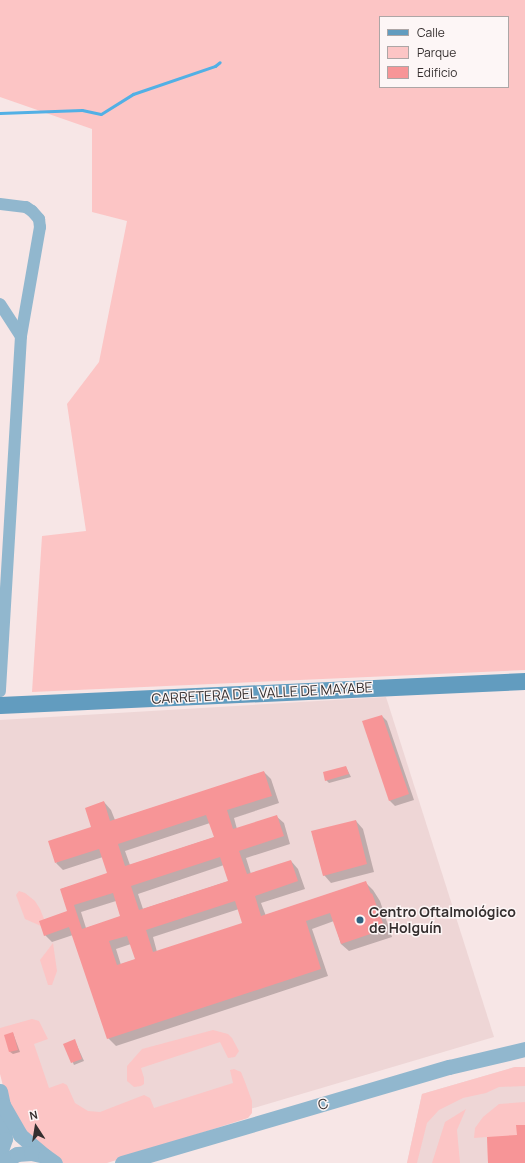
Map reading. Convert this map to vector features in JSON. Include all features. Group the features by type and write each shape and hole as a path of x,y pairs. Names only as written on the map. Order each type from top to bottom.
{"main road":[{"name":"CARRETERA DEL VALLE DE MAYABE","path":"0,705 525,681"}],"street":[{"path":"0,204 26,207 35,212 39,218 40,227 21,336 0,691"},
{"path":"0,304 21,336"},
{"name":"C","path":"122,1163 449,1066 525,1049"},
{"path":"0,1153 5,1139 2,1098"},
{"path":"2,1098 20,1135 50,1159"},
{"path":"2,1163 17,1154 31,1152 50,1159"}],"shaded area":[{"path":"386,697 494,1037 88,1157 0,1050 0,720"},
{"path":"515,1067 525,1067 525,1163 407,1163 422,1094"}],"green space":[{"path":"0,0 525,0 525,670 32,692 42,536 86,531 67,404 99,362 127,221 92,212 92,129 0,97"},
{"path":"19,891 25,893 35,901 44,919 41,926 25,919 16,895"},
{"path":"53,943 57,971 52,985 48,985 40,960"},
{"path":"32,1019 39,1021 48,1039 34,1044 49,1088 63,1083 67,1085 75,1103 88,1111 100,1112 144,1095 150,1098 154,1108 233,1083 230,1070 234,1069 241,1072 252,1101 252,1113 248,1118 107,1163 57,1163 10,1114 0,1074 0,1028"},
{"path":"213,1030 228,1034 232,1038 239,1051 235,1057 228,1058 220,1042 141,1068 144,1084 141,1086 134,1087 127,1081 127,1066 142,1049"},
{"path":"515,1067 525,1067 525,1086 499,1087 486,1093 463,1098 439,1110 427,1123 417,1163 407,1163 422,1094"},
{"path":"525,1102 525,1163 488,1163 487,1137 474,1138 475,1128 483,1117 499,1104"},
{"path":"466,1109 457,1130 460,1163 432,1163 445,1122"}],"building":[{"path":"382,715 409,794 389,801 362,721"},
{"path":"346,766 349,774 325,781 323,772"},
{"path":"264,771 272,796 227,810 233,829 277,815 284,836 239,851 247,874 291,860 298,881 255,896 261,916 366,881 385,929 341,944 330,913 306,921 321,969 107,1039 69,927 44,936 39,921 67,911 60,889 107,873 99,849 55,863 48,841 91,827 85,808 104,801 110,821","holes":["206,815 214,837 125,866 118,844","220,857 228,881 139,910 131,886","113,893 120,916 82,929 74,905","235,901 242,923 153,952 146,930","127,936 135,959 117,965 109,941"]},
{"path":"356,820 367,864 323,876 311,831"},
{"path":"13,1032 18,1050 9,1052 4,1035"},
{"path":"75,1039 82,1059 71,1063 63,1044"},
{"path":"516,1125 525,1125 525,1163 488,1163 487,1137 517,1135"}],"waterway":[{"path":"0,113 82,110 101,114 133,94 215,66 220,62"}],"place":[{"name":"Centro Oftalmológico de Holguín","path":"360,920"}]}
